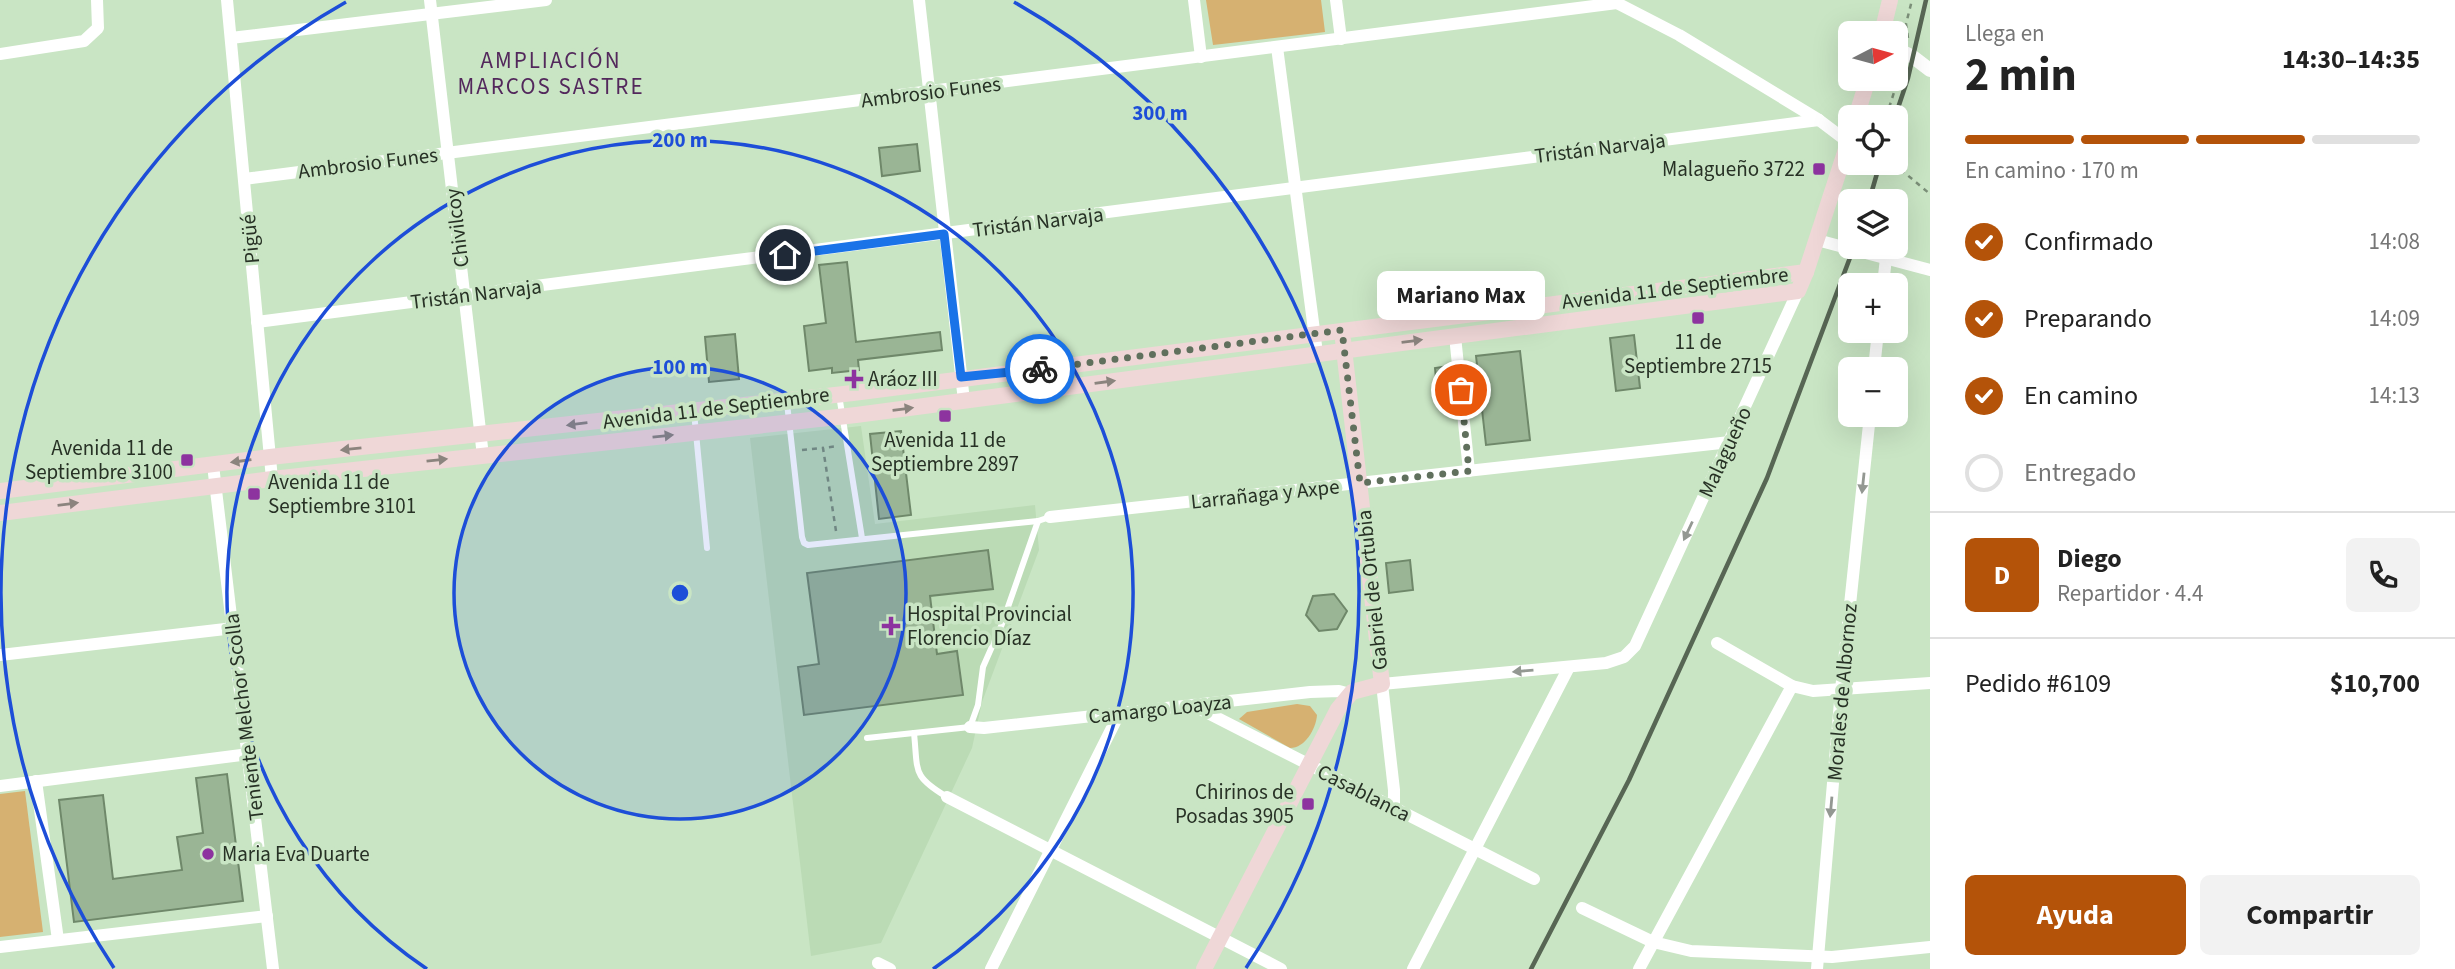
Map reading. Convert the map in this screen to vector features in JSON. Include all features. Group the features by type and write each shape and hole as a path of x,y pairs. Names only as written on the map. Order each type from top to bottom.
{"main road":[{"path":"1885,21 1890,0"},
{"name":"Malagueño","path":"1798,291 1838,174"},
{"name":"Avenida 11 de Septiembre","path":"0,491 270,457 839,394 1806,272"},
{"name":"Avenida 11 de Septiembre","path":"0,513 272,478 842,417 1798,291"},
{"name":"Gabriel de Ortubia","path":"1342,330 1382,684"},
{"path":"1205,969 1338,709 1350,694 1363,687 1382,684"}],"street":[{"path":"0,54 84,41 92,36 97,28 97,0"},
{"name":"Pigüé","path":"227,0 272,478"},
{"name":"Chivilcoy","path":"430,0 483,456"},
{"path":"231,38 546,0"},
{"path":"919,0 964,401"},
{"path":"1194,0 1201,57"},
{"path":"1336,0 1341,39"},
{"path":"1614,1 1679,35 1838,132"},
{"name":"Ambrosio Funes","path":"244,179 929,93 1614,1"},
{"path":"1277,47 1317,353"},
{"path":"1908,54 1930,70"},
{"name":"Tristán Narvaja","path":"257,322 1819,120"},
{"path":"1817,240 1838,245"},
{"path":"1890,259 1930,270"},
{"name":"Malagueño","path":"1569,667 1613,661 1624,657 1635,646 1798,291"},
{"path":"1455,336 1469,471"},
{"name":"Morales de Albornoz","path":"1817,963 1841,690 1869,427"},
{"name":"Larrañaga y Axpe","path":"1044,519 1730,442"},
{"name":"Teniente Melchor Scolla","path":"213,465 273,969"},
{"path":"0,655 234,628"},
{"path":"1717,643 1792,687 1813,691 1930,683"},
{"path":"1382,684 1569,667"},
{"path":"1413,969 1569,667"},
{"name":"Gabriel de Ortubia","path":"1382,684 1394,808"},
{"path":"1639,969 1792,687"},
{"name":"Camargo Loayza","path":"970,727 984,728 1310,692 1339,691 1350,694"},
{"name":"Casablanca","path":"1194,706 1534,879"},
{"path":"990,969 1119,714"},
{"path":"0,786 249,754"},
{"path":"36,782 58,940"},
{"path":"947,797 1281,969"},
{"path":"1582,908 1653,942 1690,951 1817,963 1930,947"},
{"path":"0,947 267,916"}],"lane":[{"path":"839,394 862,538"},
{"path":"786,400 804,543 808,545 1044,519 983,667 978,705 970,727 867,738"},
{"path":"694,410 707,548"},
{"path":"914,733 918,772 927,785 947,797"}],"path":[{"path":"1907,175 1930,194"},
{"path":"793,450 847,445"},
{"path":"823,448 837,541"}],"shaded area":[{"path":"1206,0 1321,0 1325,32 1213,45"},
{"name":"Hospital Provincial Florencio Díaz","path":"861,426 875,524 1035,505 1039,550 982,702 972,748 881,943 811,956 750,438"},
{"path":"1297,704 1310,706 1317,715 1309,737 1295,747 1290,748 1239,719 1247,712"},
{"path":"25,791 43,932 0,937 0,794"}],"building":[{"path":"917,144 920,171 882,176 879,148"},
{"path":"847,262 856,342 940,332 942,350 858,360 859,370 832,373 832,368 809,371 804,326 826,323 819,265"},
{"path":"735,334 739,379 709,382 705,337"},
{"path":"1634,335 1640,388 1616,391 1610,338"},
{"path":"1520,351 1530,440 1486,445 1476,356"},
{"path":"1449,366 1451,387 1437,389 1435,368"},
{"path":"901,431 911,515 879,519 870,434"},
{"path":"988,550 993,589 930,596 937,654 957,651 963,695 804,715 798,667 819,664 807,573"},
{"path":"1410,560 1413,590 1389,593 1386,563"},
{"path":"1334,594 1347,611 1337,629 1319,631 1306,615 1313,596"},
{"name":"Maria Eva Duarte","path":"227,774 243,901 74,922 59,800 103,795 113,879 182,870 177,837 203,833 196,778"}],"railway":[{"path":"1899,105 1926,0"},
{"path":"1872,189 1877,175"},
{"path":"1531,969 1629,780 1767,478 1849,259"}],"way so far":[{"path":"1040,369 1342,330 1360,483 1469,471 1461,390"}],"place":[{"name":"Malagueño 3722","path":"1819,169"},
{"name":"11 de Septiembre 2715","path":"1698,318"},
{"name":"Aráoz III","path":"854,379"},
{"name":"Mariano Max","path":"1461,390"},
{"name":"Avenida 11 de Septiembre 2897","path":"945,416"},
{"name":"Avenida 11 de Septiembre 3100","path":"187,460"},
{"name":"Avenida 11 de Septiembre 3101","path":"254,494"},
{"name":"Hospital Provincial Florencio Díaz","path":"891,626"},
{"name":"Chirinos de Posadas 3905","path":"1308,804"},
{"name":"Maria Eva Duarte","path":"208,854"}],"district":[{"name":"AMPLIACIÓN MARCOS SASTRE","path":"551,73"}],"route":[{"path":"785,255 944,234 961,377 1040,369"}]}
